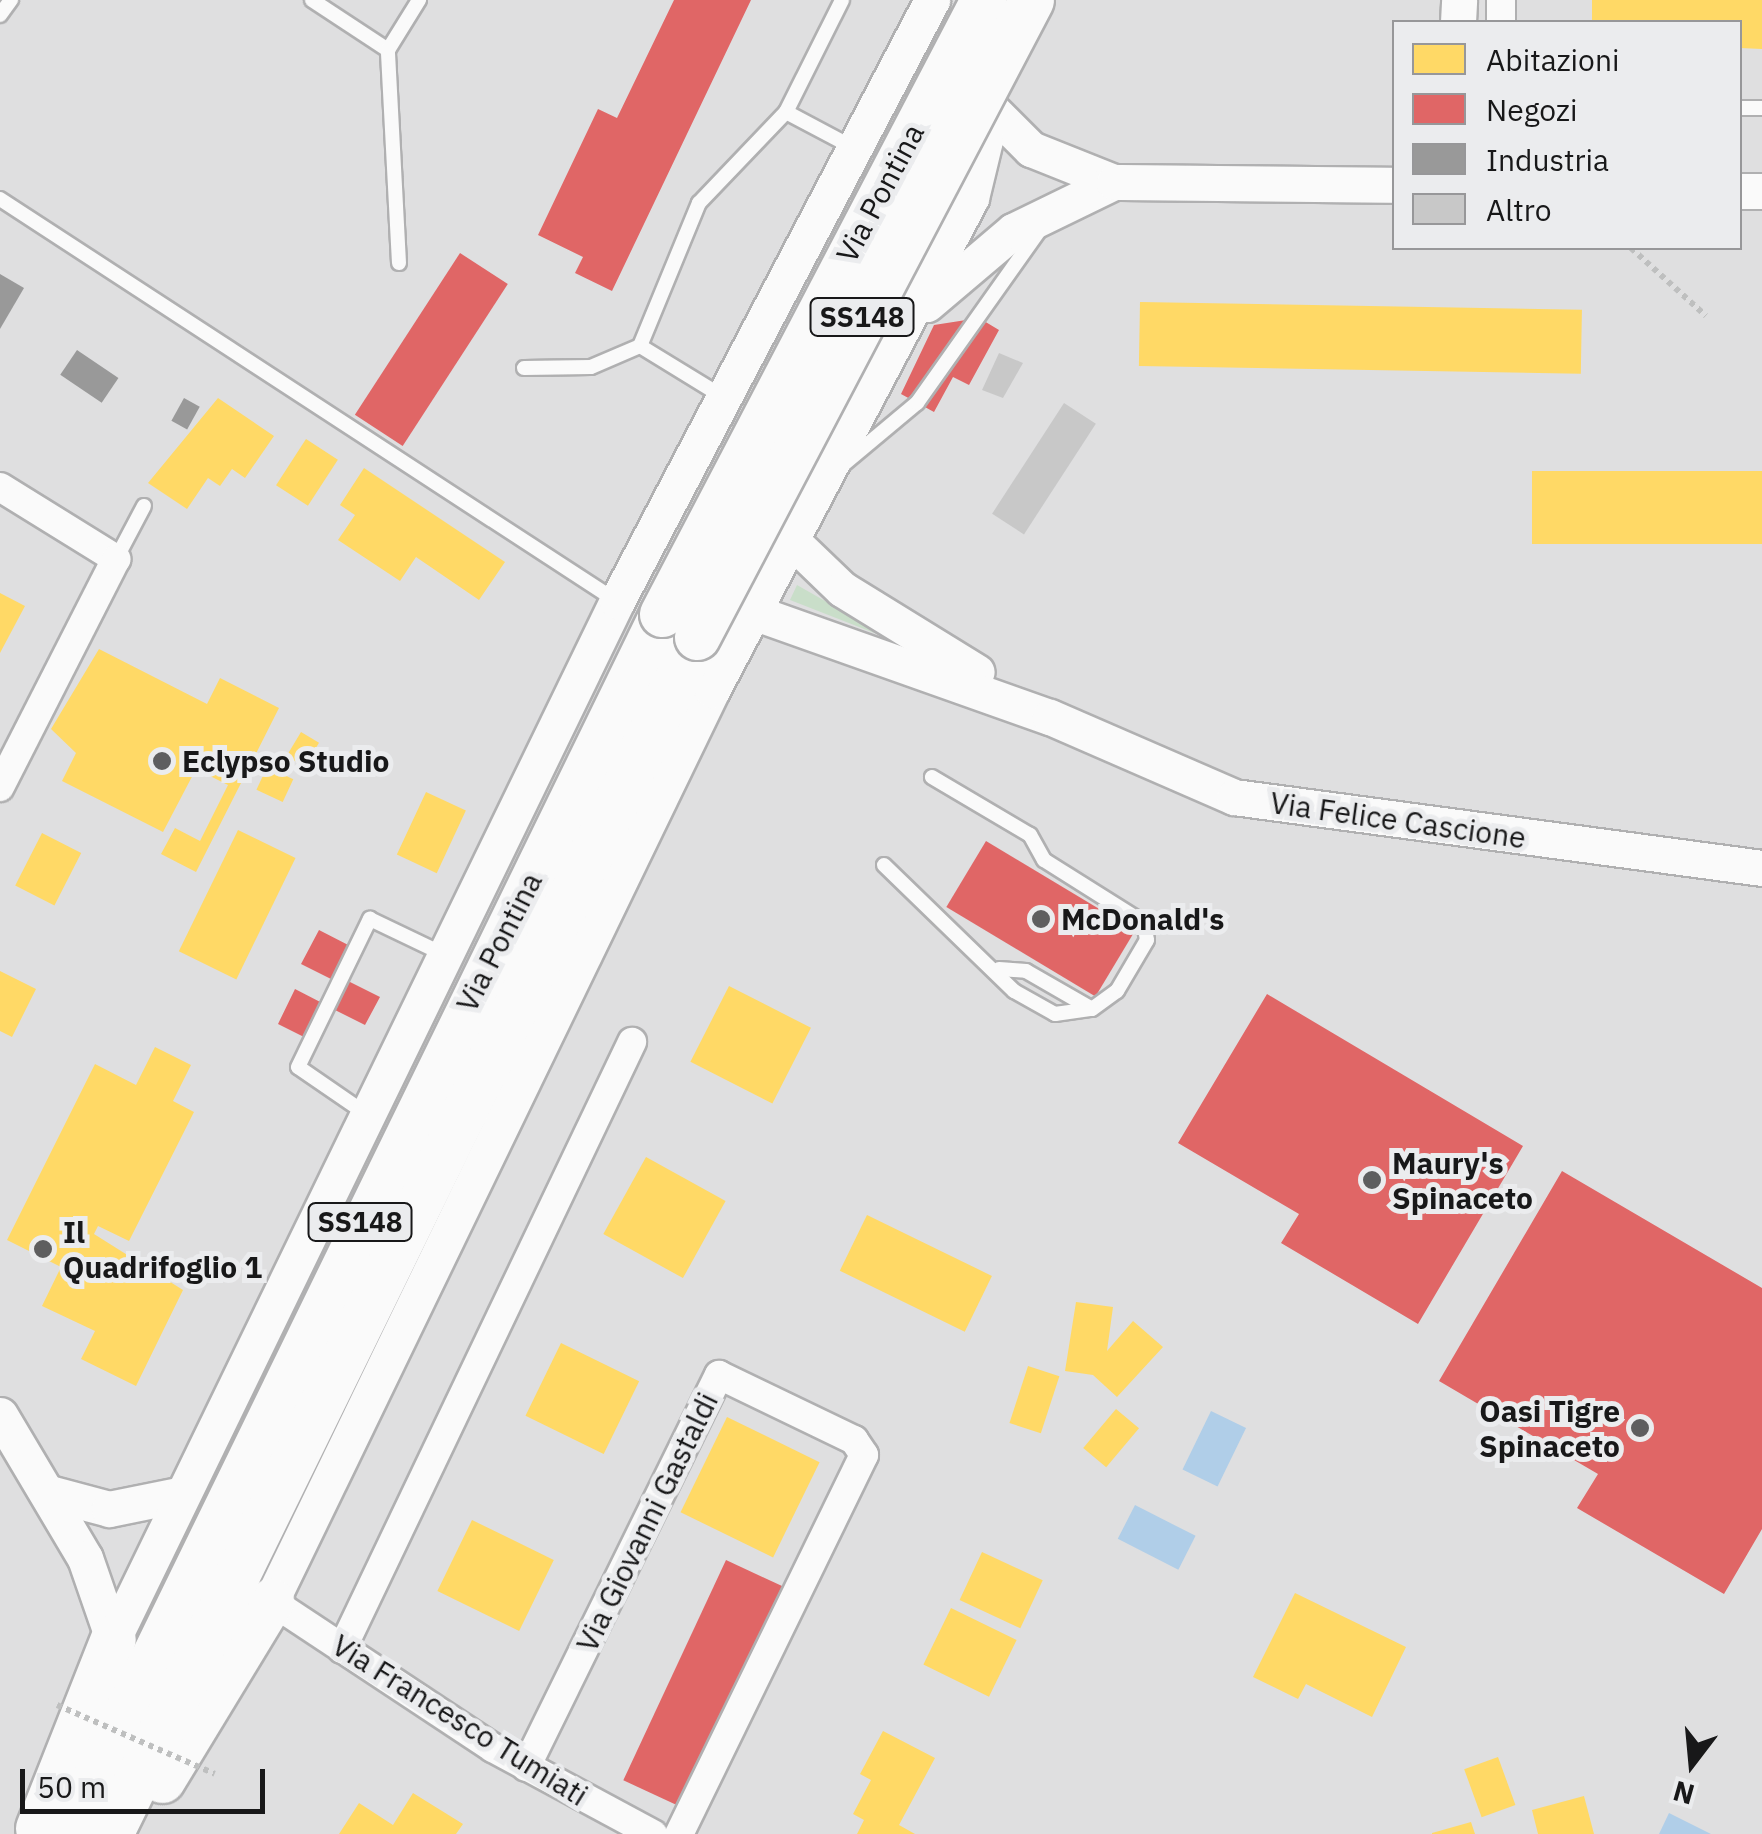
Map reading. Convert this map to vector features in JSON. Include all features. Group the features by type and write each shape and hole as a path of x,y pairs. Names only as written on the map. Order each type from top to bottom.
{"highway":[{"name":"Via Pontina","path":"110,1834 679,626 983,0"},
{"name":"Via Pontina","path":"66,1834 679,626 1032,0"},
{"path":"132,1834 270,1601"},
{"path":"36,1834 113,1639"}],"street":[{"name":"Via Pontina","path":"113,1639 178,1495 616,601 720,395 930,4"},
{"name":"Via Pontina","path":"930,4 972,87 1031,149 1114,182"},
{"path":"270,1601 753,612 976,184 972,87 926,64 889,78"},
{"path":"1352,184 1392,173"},
{"path":"903,330 982,253 1055,208 1114,182 1392,185"},
{"path":"0,487 116,558 0,787"},
{"name":"Via Felice Cascione","path":"790,538 851,596 1050,717"},
{"name":"Via Felice Cascione","path":"753,612 1050,717 1234,797 1762,868"},
{"path":"342,1648 632,1042"},
{"name":"Via Giovanni Gastaldi","path":"526,1767 719,1375 854,1440 864,1455 679,1834"},
{"path":"0,1415 49,1493 113,1639"},
{"path":"49,1493 109,1509 178,1495"},
{"name":"Via Francesco Tumiati","path":"270,1601 526,1767 653,1834"}],"lane":[{"path":"0,15 12,0"},
{"path":"312,0 388,50"},
{"path":"399,263 388,50 419,0"},
{"path":"524,368 592,366 640,346 698,203 786,112 842,0"},
{"path":"786,112 852,146"},
{"path":"0,200 616,601"},
{"path":"820,478 864,456 917,403 1055,208"},
{"path":"640,346 720,395"},
{"path":"116,558 144,506"},
{"path":"884,865 999,970 1014,991 1055,1014 1092,1009 1117,992 1147,940 1144,923 932,776"},
{"path":"366,1113 298,1066 370,919 443,954"},
{"path":"999,970 1026,971 1092,1009"}],"path":[{"path":"1633,250 1706,316"},
{"path":"57,1705 215,1774"}],"green space":[{"path":"797,585 876,630 877,634 790,600"}],"water":[{"path":"1211,1411 1246,1428 1218,1487 1183,1469"},
{"path":"1135,1505 1196,1536 1178,1570 1118,1539"},
{"path":"1669,1813 1711,1834 1659,1834"}],"building: Abitazioni":[{"path":"1592,0 1762,0 1762,49 1742,48 1742,20 1592,20"},
{"path":"1140,302 1582,310 1581,374 1139,366"},
{"path":"218,398 274,436 245,478 232,469 220,486 208,478 187,509 148,483"},
{"path":"306,439 338,460 308,506 276,485"},
{"path":"364,468 505,562 479,600 416,557 400,581 338,540 355,515 340,505"},
{"path":"1532,471 1762,471 1762,544 1532,544"},
{"path":"0,593 25,606 0,653"},
{"name":"Eclypso Studio","path":"99,649 207,704 220,678 279,708 196,872 161,854 175,828 200,841 228,785 196,769 163,832 62,781 76,753 51,729"},
{"path":"301,732 319,743 305,767 287,756"},
{"path":"267,767 293,779 283,802 256,790"},
{"path":"426,792 466,811 437,873 397,855"},
{"path":"238,830 296,858 236,979 179,951"},
{"path":"42,833 81,853 54,906 15,886"},
{"path":"0,971 36,989 12,1037 0,1031"},
{"path":"729,986 811,1028 772,1104 690,1062"},
{"path":"155,1047 191,1065 173,1101 194,1112 129,1241 98,1226 94,1234 183,1290 136,1386 81,1359 95,1331 42,1306 61,1267 7,1240 95,1064 136,1085"},
{"path":"646,1157 726,1201 683,1278 603,1234"},
{"path":"867,1215 992,1276 965,1332 840,1271"},
{"path":"1076,1302 1113,1307 1107,1351 1133,1321 1163,1347 1117,1397 1093,1375 1065,1371"},
{"path":"561,1343 639,1381 604,1454 525,1416"},
{"path":"1028,1366 1059,1376 1041,1433 1009,1423"},
{"path":"1116,1409 1139,1428 1106,1467 1083,1448"},
{"path":"727,1417 820,1462 773,1557 681,1512"},
{"path":"472,1520 554,1560 519,1631 437,1591"},
{"path":"982,1552 1043,1580 1020,1628 960,1600"},
{"path":"1295,1593 1406,1647 1372,1717 1306,1684 1298,1699 1253,1677"},
{"path":"951,1608 1017,1640 989,1697 923,1665"},
{"path":"883,1731 935,1758 899,1825 915,1834 857,1834 864,1820 853,1814 871,1780 860,1774"},
{"path":"1498,1757 1515,1805 1482,1817 1464,1769"},
{"path":"413,1793 463,1824 456,1834 339,1834 359,1803 393,1825"},
{"path":"1584,1796 1594,1834 1538,1834 1532,1810"},
{"path":"1471,1822 1475,1834 1432,1834 1432,1833"}],"building: Negozi":[{"path":"674,0 751,0 612,291 575,273 583,257 538,235 598,109 617,118"},
{"path":"460,253 508,284 403,446 355,415"},
{"path":"979,318 999,330 969,385 953,377 934,412 901,394 934,325"},
{"name":"McDonald's","path":"986,841 1135,931 1095,997 946,907"},
{"path":"319,930 356,949 342,978 380,997 365,1025 329,1007 312,1041 278,1024 295,989 326,1005 337,982 301,964"},
{"name":"Maury's Spinaceto","path":"1267,994 1523,1146 1418,1324 1281,1243 1299,1214 1178,1143"},
{"name":"Oasi Tigre Spinaceto","path":"1562,1171 1762,1288 1762,1529 1724,1594 1577,1508 1598,1474 1439,1381"},
{"path":"726,1560 783,1587 680,1807 623,1780"}],"building: Industria":[{"path":"0,274 24,288 0,329"},
{"path":"77,350 118,378 102,403 60,375"},
{"path":"184,398 200,407 187,429 171,421"}],"building: Altro":[{"path":"999,353 1023,363 1003,398 982,390"},
{"path":"1064,403 1096,424 1024,534 992,514"}],"place":[{"name":"Eclypso Studio","path":"162,761"},
{"name":"McDonald's","path":"1041,919"},
{"name":"Maury's Spinaceto","path":"1372,1180"},
{"name":"Il Quadrifoglio 1","path":"43,1249"},
{"name":"Oasi Tigre Spinaceto","path":"1640,1428"}]}
